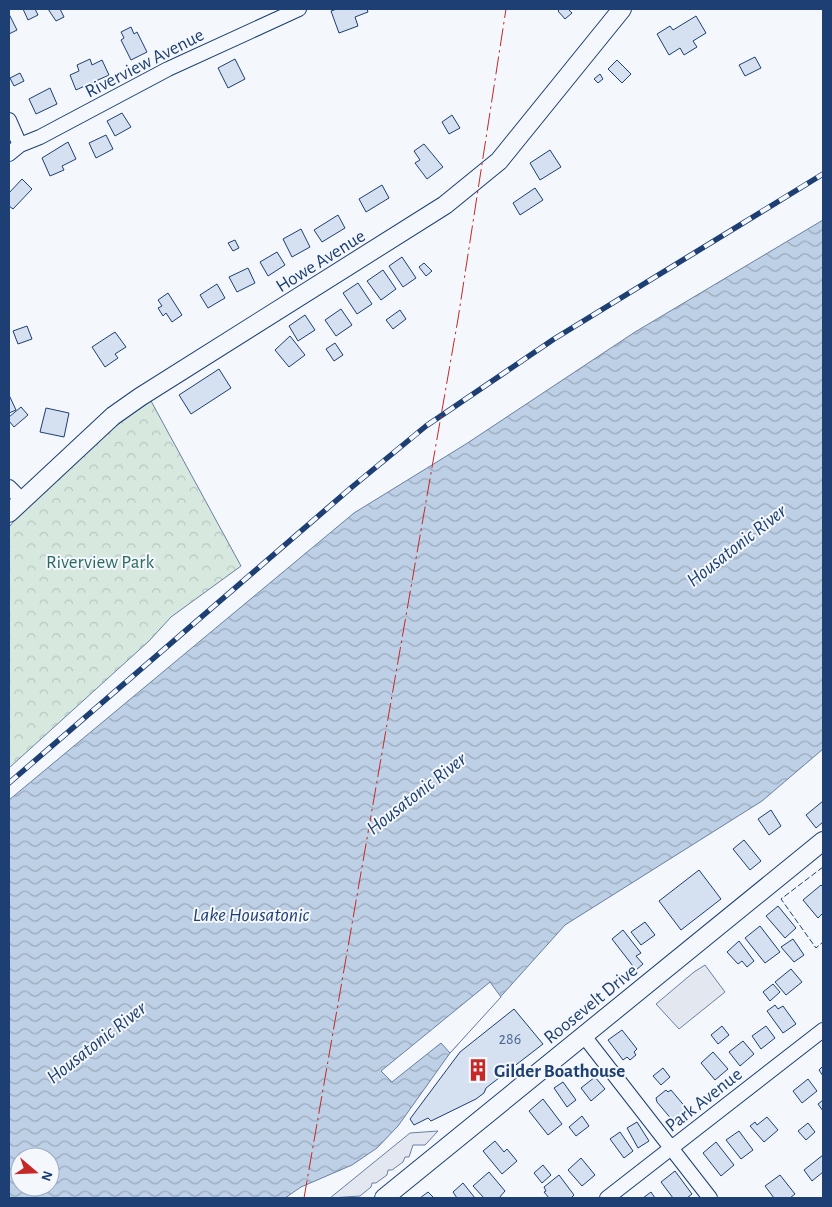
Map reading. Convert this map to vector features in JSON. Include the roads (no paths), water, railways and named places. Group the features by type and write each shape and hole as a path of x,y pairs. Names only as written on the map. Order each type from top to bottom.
{"main road":[{"name":"Howe Avenue","path":"9,513 86,440 140,397 407,231 476,182 504,154 622,9"},
{"name":"Roosevelt Drive","path":"384,1198 822,845"}],"street":[{"name":"Riverview Avenue","path":"14,149 168,69 299,9"},
{"path":"9,120 14,149"},
{"path":"9,487 22,500"},
{"name":"Park Avenue","path":"607,1198 823,1030"},
{"path":"584,1036 710,1198"}],"water":[{"name":"Lake Housatonic","path":"823,220 823,749 762,801 565,925 450,1053 398,1126 377,1148 352,1165 301,1187 285,1198 9,1198 9,800 354,513 466,444 635,332"}],"railway":[{"path":"9,783 352,487 426,426 554,339 823,174"}],"place":[{"name":"Gilder Boathouse","path":"478,1070"}],"water label":[{"name":"Housatonic River","path":"736,545"},
{"name":"Housatonic River","path":"416,793"},
{"name":"Housatonic River","path":"96,1042"}],"park label":[{"name":"Riverview Park","path":"100,561"}]}
